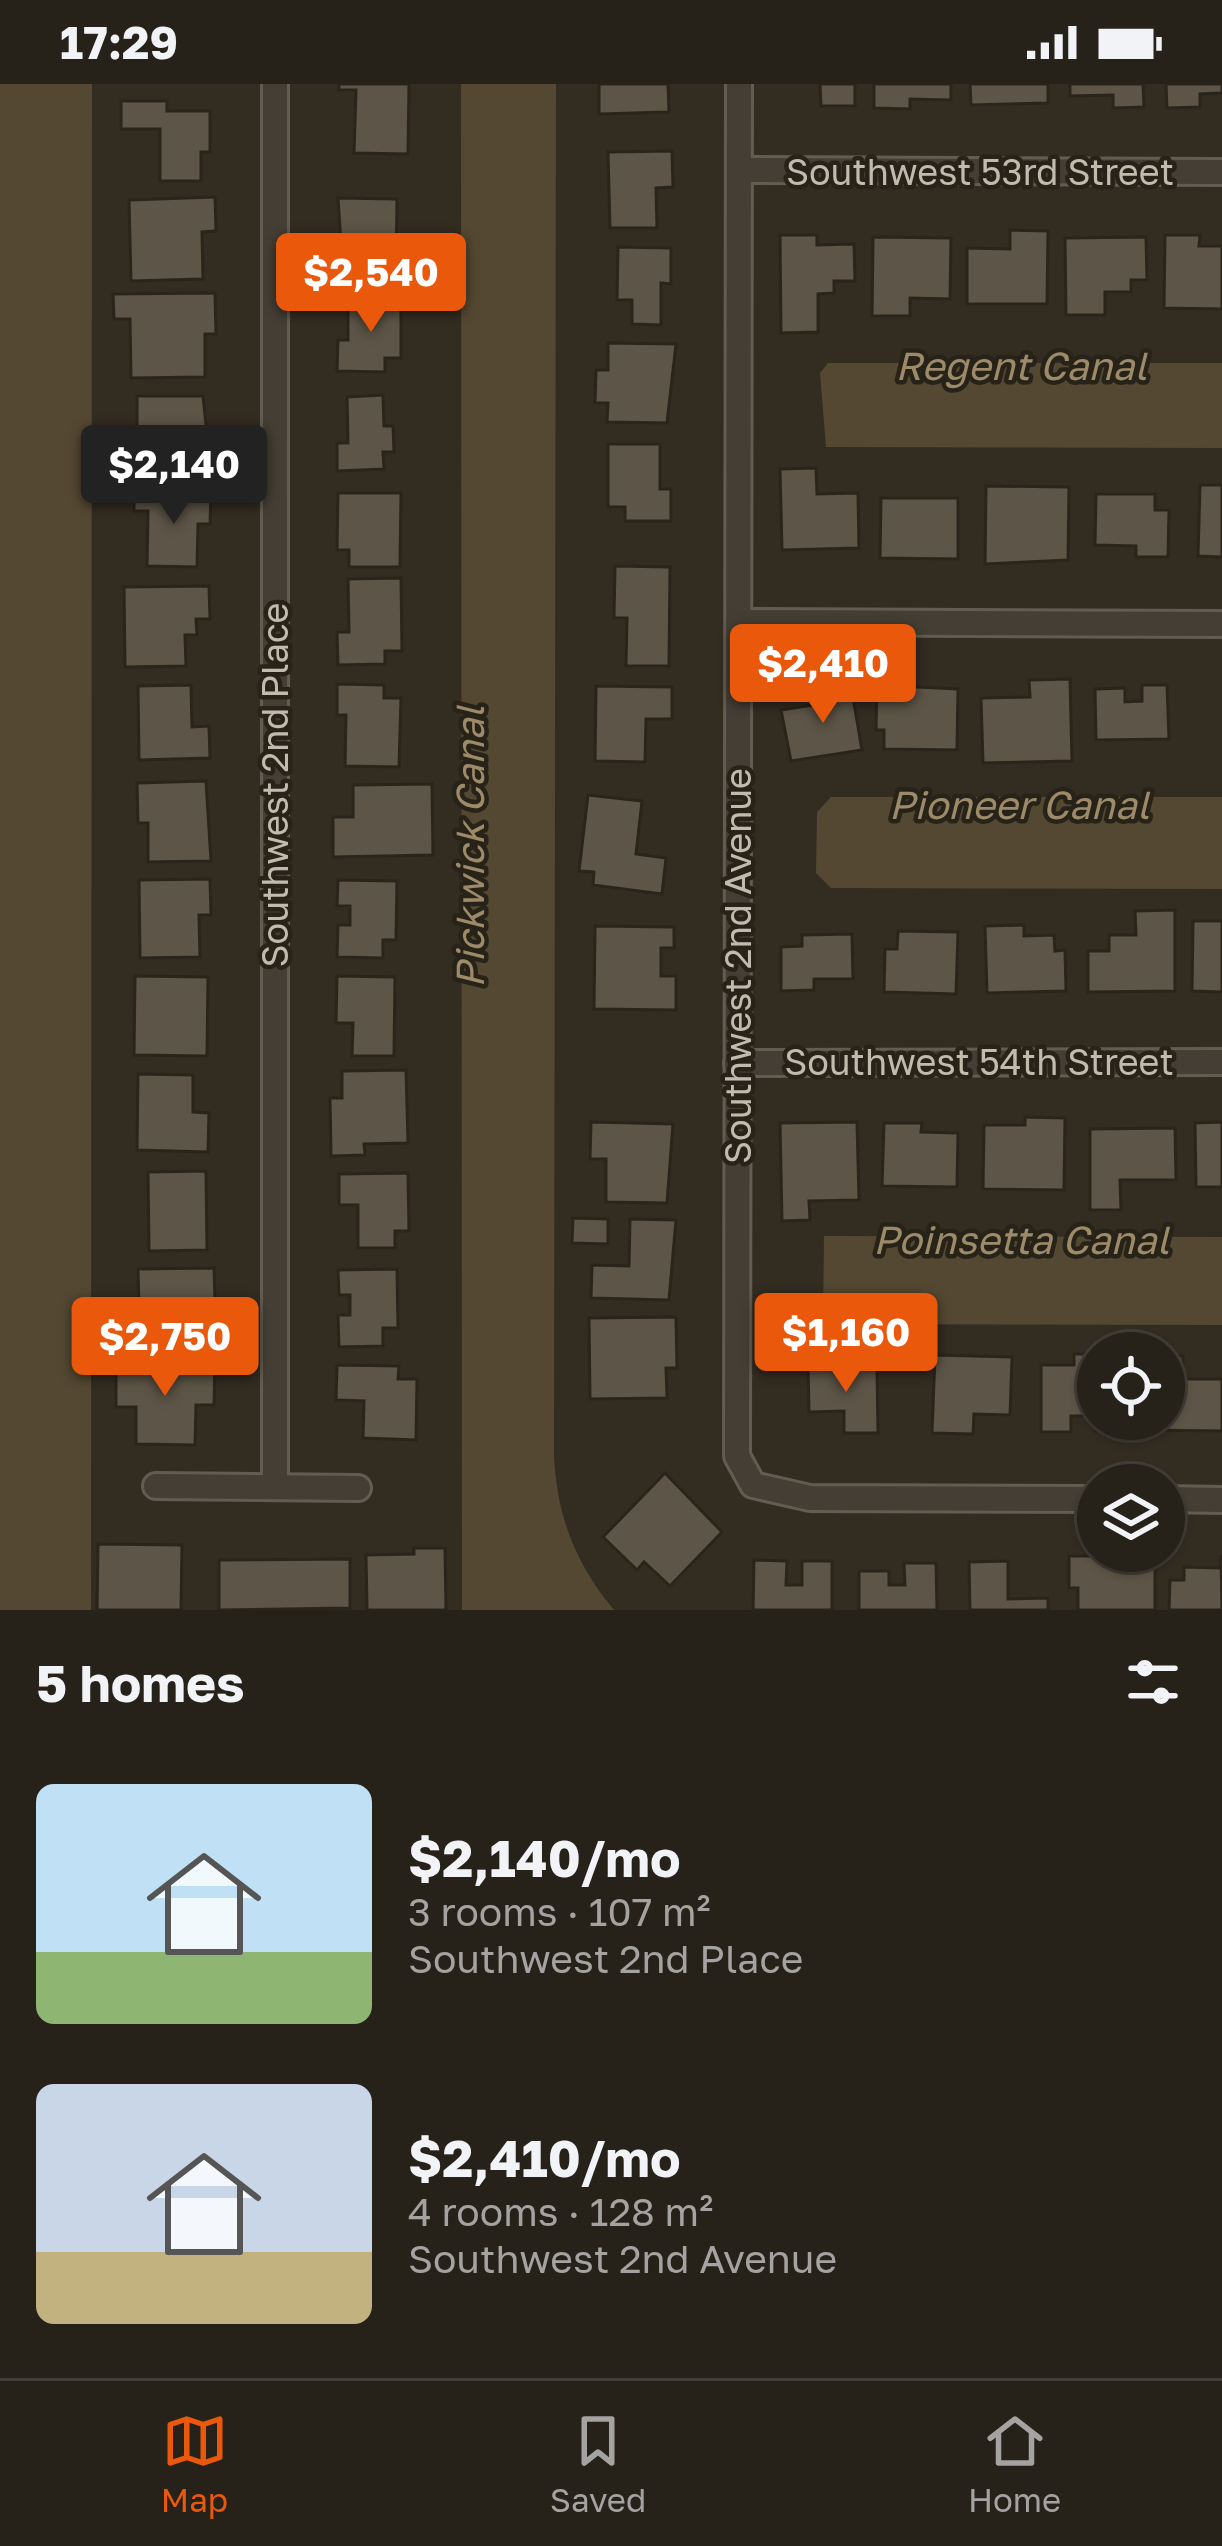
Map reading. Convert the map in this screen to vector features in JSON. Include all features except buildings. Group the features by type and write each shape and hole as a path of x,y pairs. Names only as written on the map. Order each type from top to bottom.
{"street":[{"name":"Southwest 2nd Place","path":"275,84 275,1487"},
{"name":"Southwest 2nd Avenue","path":"739,84 737,1456 753,1485 810,1498 1077,1499"},
{"name":"Southwest 53rd Street","path":"739,170 1222,172"},
{"path":"739,622 1222,624"},
{"name":"Southwest 54th Street","path":"737,1063 1222,1062"},
{"path":"156,1486 358,1488"},
{"path":"1185,1499 1222,1500"}],"water":[{"path":"0,84 92,84 91,1610 0,1610"},
{"name":"Pickwick Canal","path":"461,84 556,84 554,1456 570,1538 614,1610 462,1610"},
{"name":"Regent Canal","path":"828,363 1222,363 1222,448 826,447 820,373"},
{"name":"Pioneer Canal","path":"831,797 1222,797 1222,889 831,888 816,873 817,812"},
{"name":"Poinsetta Canal","path":"824,1236 1222,1237 1222,1325 823,1324"}]}
